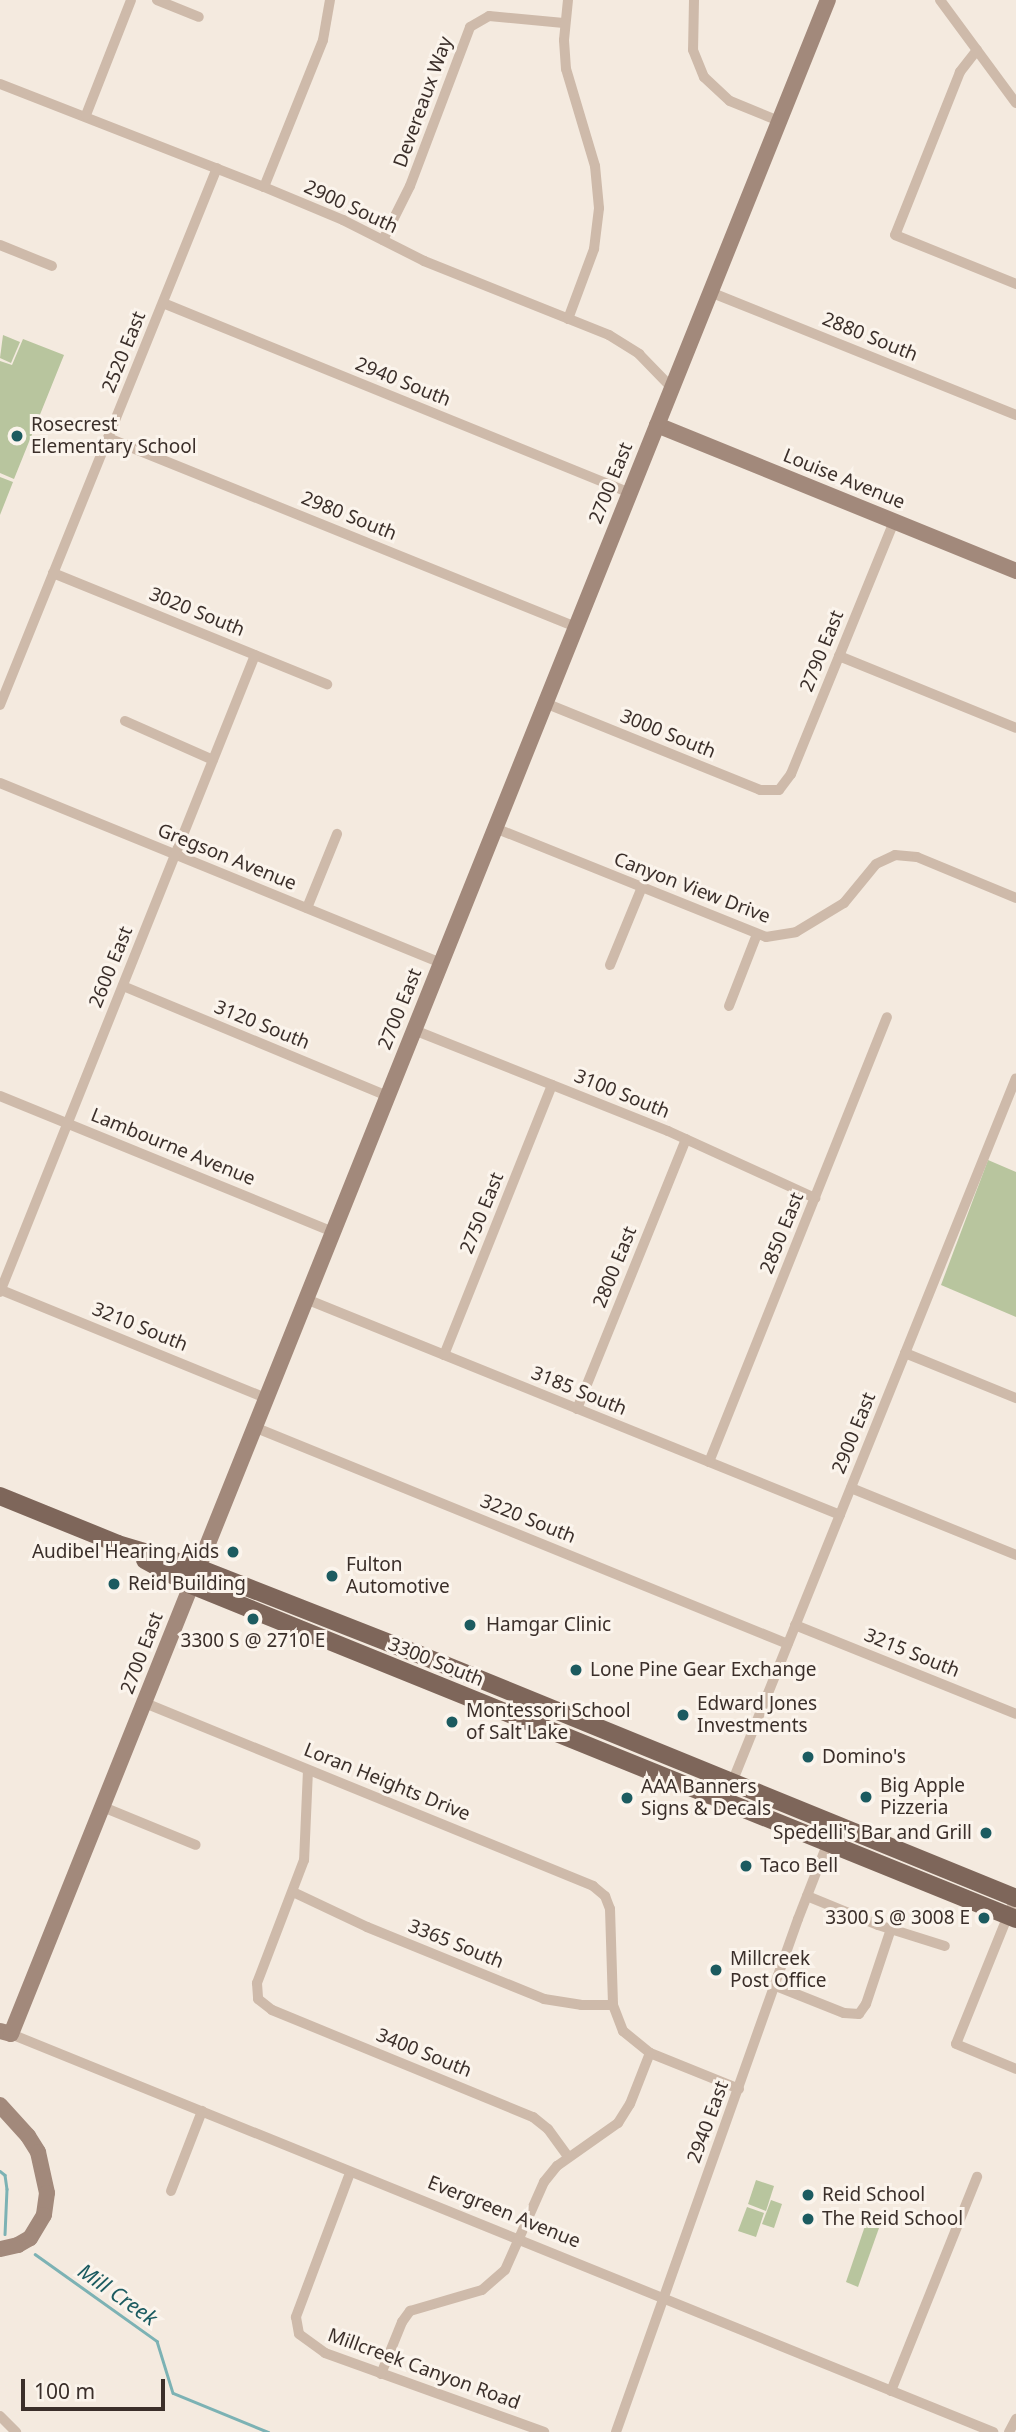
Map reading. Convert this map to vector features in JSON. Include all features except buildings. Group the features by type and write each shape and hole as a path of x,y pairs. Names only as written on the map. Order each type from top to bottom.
{"main road":[{"name":"3300 South","path":"0,1496 724,1800 1012,1917"},
{"name":"3300 South","path":"194,1576 732,1782 1016,1898"}],"street":[{"path":"86,115 131,0"},
{"path":"157,0 199,17"},
{"path":"264,187 323,40 330,0"},
{"path":"568,0 564,23 566,69 596,166 600,208 594,249 568,319"},
{"path":"694,0 693,50 704,77 730,101 779,121"},
{"name":"2700 East","path":"6,2033 103,1807 828,0"},
{"path":"940,0 1016,103"},
{"name":"Devereaux Way","path":"383,240 411,186 470,27 489,16 564,23"},
{"path":"977,50 960,72 895,235 1016,284"},
{"name":"2900 South","path":"0,84 86,115 264,187 424,261 631,347 672,388"},
{"name":"2520 East","path":"0,705 217,168"},
{"path":"0,244 52,266"},
{"name":"2880 South","path":"710,292 1016,415"},
{"name":"2940 South","path":"163,303 630,493"},
{"name":"Louise Avenue","path":"657,425 1016,571"},
{"name":"2980 South","path":"108,438 576,627"},
{"name":"2790 East","path":"779,790 789,780 894,521"},
{"name":"3020 South","path":"53,573 327,684"},
{"name":"2600 East","path":"0,1291 3,1276 68,1123 256,655"},
{"path":"839,656 1016,728"},
{"name":"3000 South","path":"545,703 760,790 779,790"},
{"path":"125,721 213,760"},
{"name":"Gregson Avenue","path":"0,783 441,963"},
{"name":"Canyon View Drive","path":"495,828 757,934 779,937 804,928 848,900 876,864 895,855 917,858 1016,898"},
{"path":"307,908 337,834"},
{"path":"610,965 642,887"},
{"path":"729,1006 757,934"},
{"name":"3120 South","path":"123,986 387,1096"},
{"name":"2850 East","path":"709,1462 887,1017"},
{"name":"3100 South","path":"414,1030 686,1139 815,1198"},
{"name":"2900 East","path":"724,1800 1016,1078"},
{"name":"2750 East","path":"444,1355 552,1085"},
{"name":"Lambourne Avenue","path":"0,1096 333,1232"},
{"name":"2800 East","path":"577,1409 686,1139"},
{"name":"3210 South","path":"0,1291 266,1398"},
{"name":"3185 South","path":"306,1299 840,1515"},
{"path":"905,1353 1016,1398"},
{"name":"3220 South","path":"254,1427 788,1644"},
{"path":"851,1488 1016,1555"},
{"name":"3215 South","path":"796,1625 1016,1713"},
{"name":"Loran Heights Drive","path":"145,1703 586,1882 599,1890 609,1903 613,2005"},
{"path":"293,1892 305,1853 308,1770"},
{"path":"103,1807 196,1845"},
{"name":"2940 East","path":"615,2432 835,1824"},
{"name":"3400 South","path":"293,1892 257,1983 257,1996 272,2010 533,2117 548,2129 568,2157"},
{"name":"3365 South","path":"293,1892 345,1918 544,1999 580,2006 613,2005"},
{"path":"807,1896 891,1930 945,1947"},
{"path":"1016,1898 1012,1917 956,2044 1016,2069"},
{"path":"776,1986 844,2013 859,2014 866,2004 891,1930"},
{"path":"613,2005 623,2031 650,2053 739,2089"},
{"name":"Evergreen Avenue","path":"6,2033 993,2432"},
{"path":"381,2374 402,2322 410,2311 482,2290 505,2270 544,2182 568,2157 618,2123 630,2104 650,2053"},
{"path":"0,2105 28,2136 43,2165 47,2203 35,2232 18,2245 0,2249"},
{"path":"172,2191 202,2111"},
{"name":"Millcreek Canyon Road","path":"349,2173 296,2317 296,2329 314,2347 381,2374 544,2432"},
{"path":"891,2391 977,2177"},
{"path":"0,2416 16,2432"},
{"path":"1009,2432 1016,2419"}],"green space":[{"path":"3,335 20,342 11,363 0,358"},
{"name":"Rosecrest Elementary School","path":"23,339 64,355 14,479 0,473 0,361 12,365"},
{"path":"0,477 13,482 0,515"},
{"path":"988,1160 1016,1172 1016,1317 941,1285"},
{"path":"756,2180 774,2186 766,2211 748,2204"},
{"path":"771,2200 782,2204 774,2228 762,2224"},
{"path":"747,2207 764,2213 756,2237 738,2231"},
{"path":"866,2223 879,2228 858,2287 846,2282"}],"waterway":[{"name":"Mill Creek","path":"0,2171 5,2175 7,2189 5,2234"},
{"name":"Mill Creek","path":"35,2254 157,2341 173,2393 268,2432"}],"place":[{"name":"Rosecrest Elementary School","path":"17,436"},
{"name":"Audibel Hearing Aids","path":"233,1552"},
{"name":"Fulton Automotive","path":"332,1576"},
{"name":"Reid Building","path":"114,1584"},
{"name":"3300 S @ 2710 E","path":"253,1619"},
{"name":"Hamgar Clinic","path":"470,1625"},
{"name":"Lone Pine Gear Exchange","path":"576,1670"},
{"name":"Edward Jones Investments","path":"683,1715"},
{"name":"Montessori School of Salt Lake","path":"452,1722"},
{"name":"Domino's","path":"808,1757"},
{"name":"Big Apple Pizzeria","path":"866,1797"},
{"name":"AAA Banners Signs & Decals","path":"627,1798"},
{"name":"Spedelli's Bar and Grill","path":"986,1833"},
{"name":"Taco Bell","path":"746,1866"},
{"name":"3300 S @ 3008 E","path":"984,1918"},
{"name":"Millcreek Post Office","path":"716,1970"},
{"name":"Reid School","path":"808,2195"},
{"name":"The Reid School","path":"808,2219"}]}
